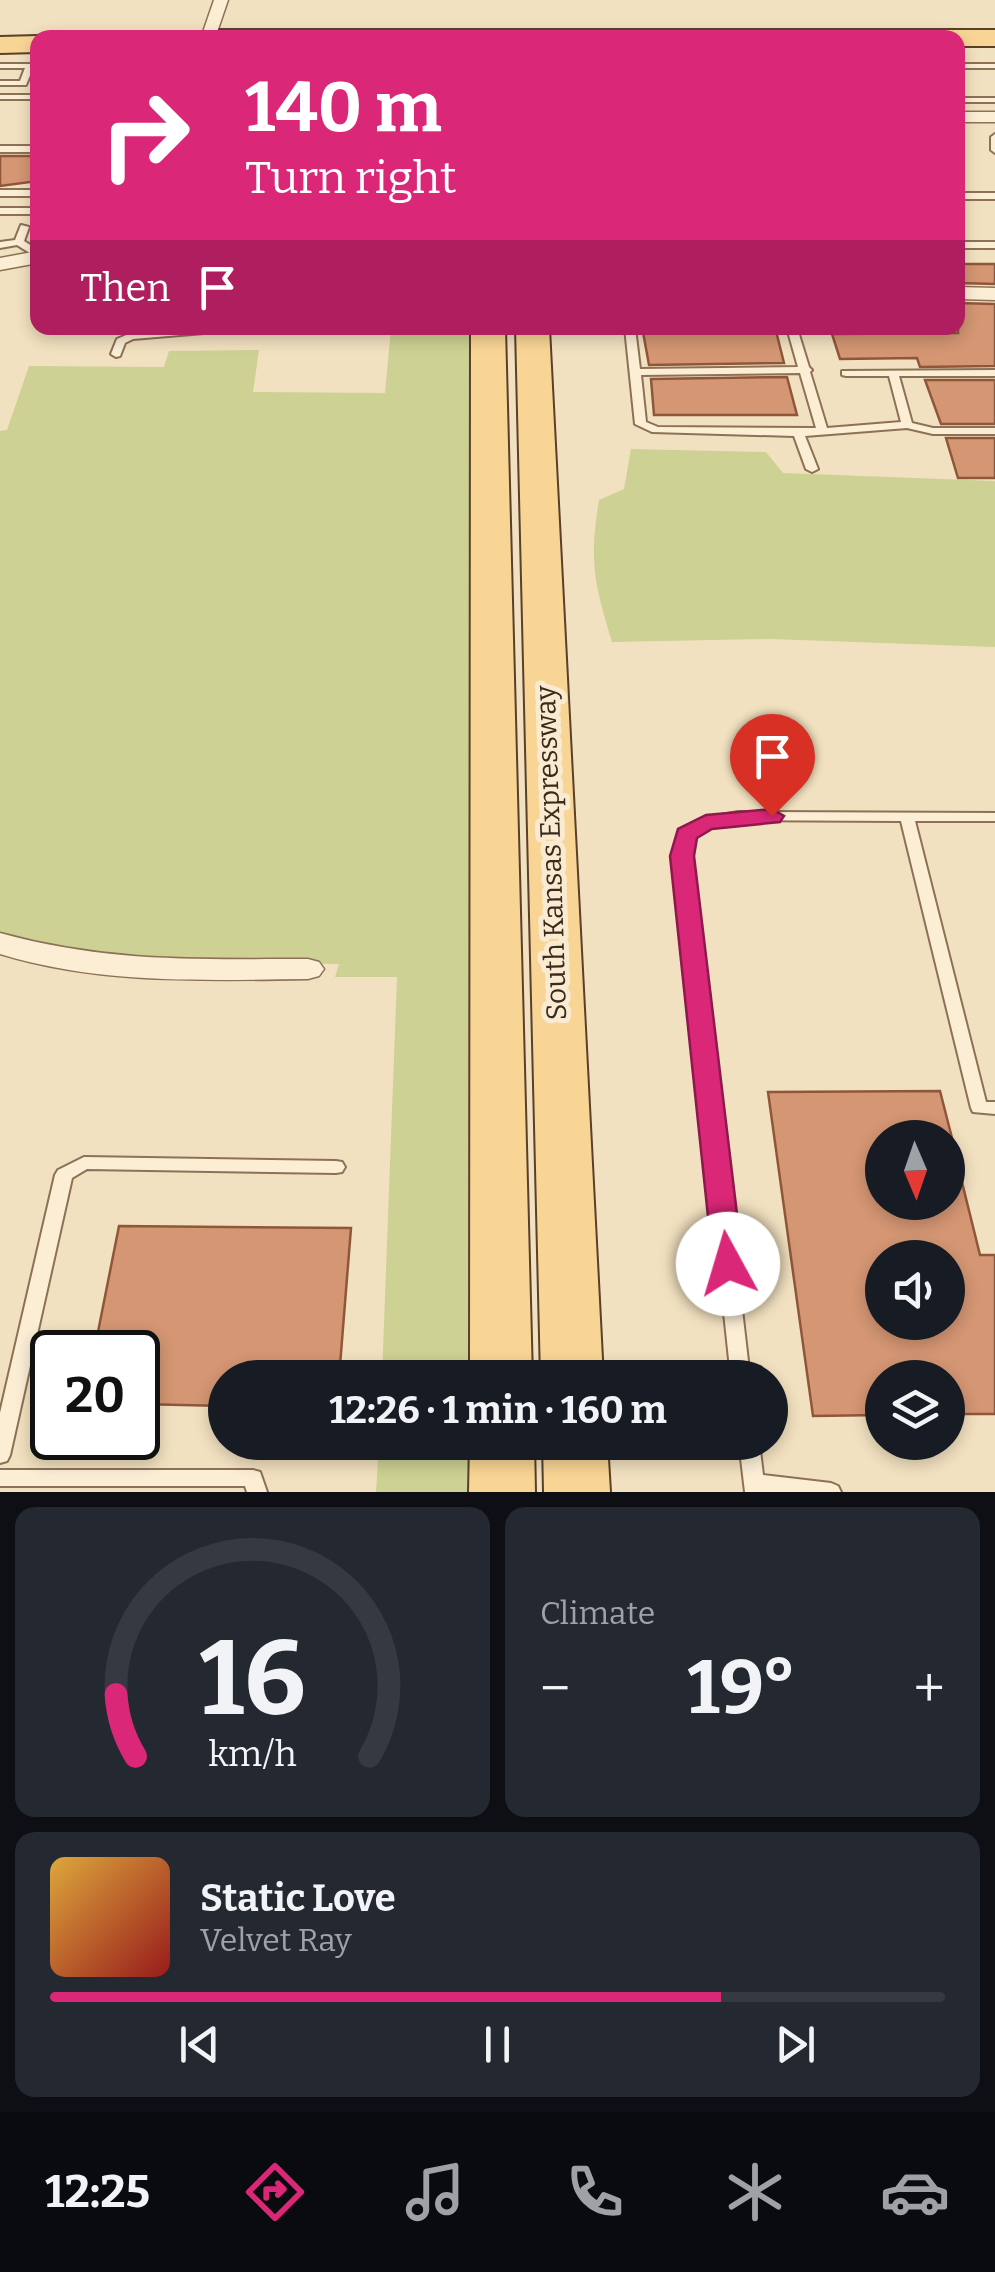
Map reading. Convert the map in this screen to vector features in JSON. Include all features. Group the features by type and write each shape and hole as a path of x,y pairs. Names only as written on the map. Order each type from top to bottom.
{"main road":[{"path":"449,30 481,26 572,30"},
{"path":"965,41 995,42"},
{"path":"965,50 995,42"},
{"path":"0,45 30,57"},
{"name":"South Kansas Expressway","path":"488,335 501,1360"},
{"name":"South Kansas Expressway","path":"532,335 571,1360"},
{"path":"502,1460 502,1492"},
{"path":"576,1460 577,1492"}],"street":[{"path":"211,30 221,0"},
{"path":"965,117 995,117"},
{"path":"0,264 30,258"},
{"path":"965,294 995,294"},
{"path":"0,943 21,951 122,968 308,969"}],"lane":[{"path":"965,53 995,66"},
{"path":"0,66 30,60"},
{"path":"0,83 23,83 30,69"},
{"path":"0,97 30,97"},
{"path":"965,100 995,100"},
{"path":"995,138 995,150"},
{"path":"0,149 30,149"},
{"path":"0,193 30,193"},
{"path":"965,196 995,196"},
{"path":"0,211 30,211"},
{"path":"19,242 24,227"},
{"path":"0,246 19,242 30,250"},
{"path":"965,244 995,245"},
{"path":"116,354 121,342 140,335"},
{"path":"631,335 640,424 656,430 798,432 908,425 932,430 995,430"},
{"path":"794,335 822,429"},
{"path":"634,372 807,370"},
{"path":"846,372 995,373"},
{"path":"893,373 908,425"},
{"path":"798,432 812,469"},
{"path":"740,1360 682,856 686,834 706,822 738,816 995,817"},
{"path":"907,817 979,1108 995,1108"},
{"path":"0,1455 64,1174 70,1168 84,1163 336,1167"},
{"path":"751,1460 754,1487 831,1492"},
{"path":"0,1478 253,1478 257,1492"}],"green space":[{"path":"390,335 473,335 481,1360 383,1360 397,977 335,977 339,964 131,961 0,937 0,431 7,430 29,366 164,367 169,351 259,350 253,392 385,393"},
{"path":"631,449 766,452 783,473 995,481 995,647 770,639 612,642 595,572 594,540 599,500 624,489"},
{"path":"378,1460 481,1460 482,1492 376,1492"}],"building":[{"path":"0,156 30,156 30,182 0,186"},
{"path":"965,264 995,264 995,284 965,283"},
{"path":"965,303 995,304 995,366 920,367 917,358 840,359 832,335 965,335"},
{"path":"644,335 777,335 784,363 649,365"},
{"path":"787,377 797,415 654,415 651,379"},
{"path":"925,380 995,380 995,424 941,424"},
{"path":"946,438 995,438 995,478 958,478"},
{"path":"940,1091 947,1120 865,1120 865,1220 965,1220 965,1194 980,1255 995,1255 995,1414 965,1414 965,1360 865,1360 865,1415 813,1416 768,1092"},
{"path":"119,1226 351,1228 340,1360 208,1360 208,1406 160,1405 160,1330 98,1330"}],"route":[{"path":"728,1264 682,856 686,834 706,822 738,816 772,816"}]}
